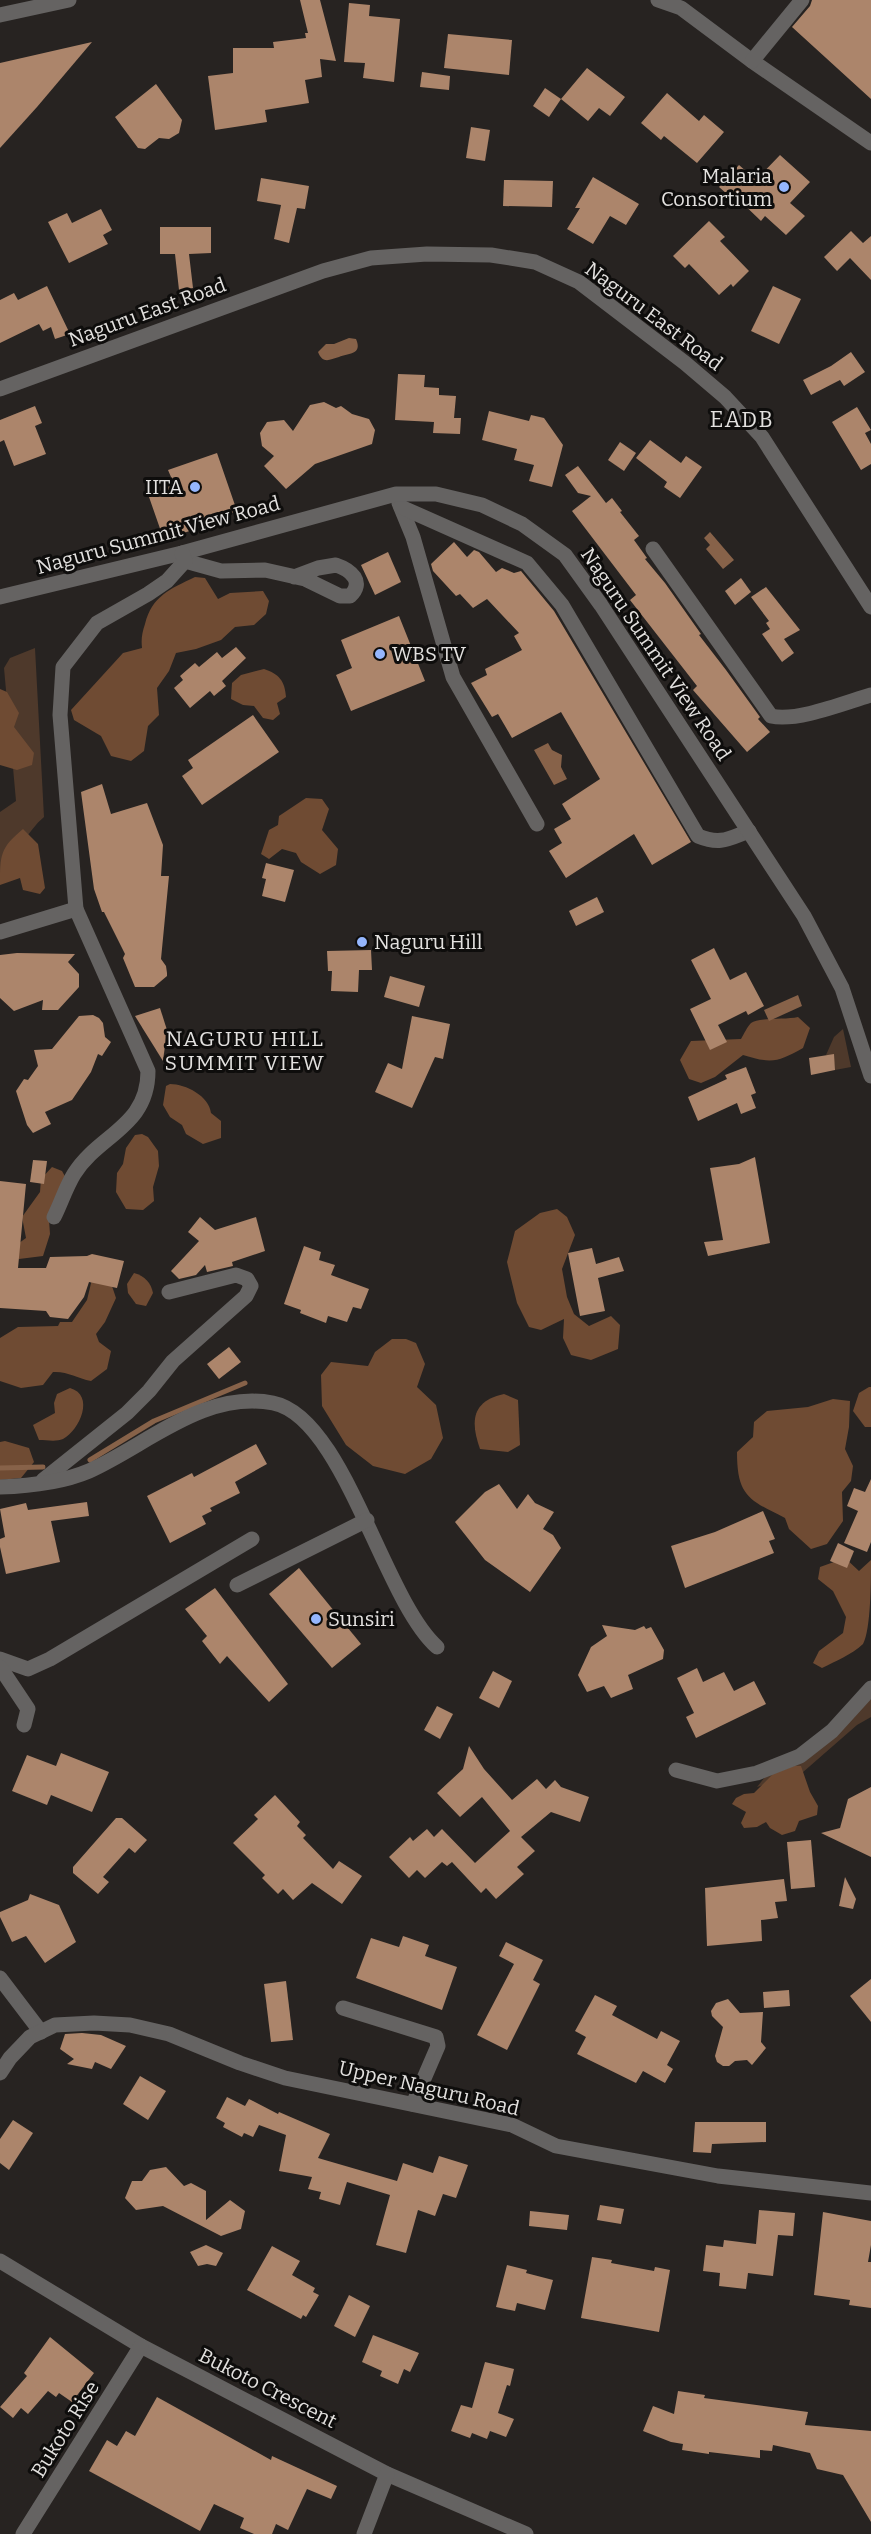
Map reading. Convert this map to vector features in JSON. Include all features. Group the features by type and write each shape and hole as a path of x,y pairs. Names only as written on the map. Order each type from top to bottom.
{"street":[{"path":"0,15 69,0"},
{"path":"658,0 682,4 752,61 871,143"},
{"path":"752,61 802,0"},
{"name":"Naguru East Road","path":"0,389 323,271 371,258 427,254 491,255 536,262 579,282 685,363 724,397 762,436 871,607"},
{"name":"Naguru Summit View Road","path":"0,597 183,557 399,501 436,494 482,505 522,524 565,555 608,615 804,916 842,988 871,1076"},
{"path":"399,501 413,537 453,677 537,824"},
{"path":"399,501 527,563 562,605 698,836 712,842 725,841 749,831"},
{"path":"653,549 771,716 780,718 802,714 871,695"},
{"path":"54,1216 74,1174 102,1143 125,1127 142,1103 148,1085 148,1071 76,909 60,715 63,667 98,623 148,594 167,580 183,557 221,571 266,570 294,577"},
{"path":"0,932 76,909"},
{"path":"36,1486 128,1413 173,1361 246,1296 252,1286 247,1279 236,1275 169,1292"},
{"path":"0,1487 36,1486 88,1471 187,1417 236,1402 274,1403 298,1414 319,1438 367,1520 406,1608 424,1636 437,1647"},
{"path":"237,1585 367,1520"},
{"path":"0,1659 28,1669 50,1659 252,1539"},
{"path":"0,1667 28,1709 24,1725"},
{"path":"676,1770 717,1780 757,1773 800,1756 832,1731 871,1688"},
{"path":"0,1978 41,2032"},
{"path":"343,2008 430,2033 436,2037 438,2046 413,2104"},
{"name":"Upper Naguru Road","path":"0,2073 10,2058 30,2037 55,2025 94,2023 130,2025 169,2034 240,2063 285,2078 512,2125 556,2146 718,2176 871,2193"},
{"name":"Bukoto Crescent","path":"0,2261 141,2346 387,2474 526,2534"},
{"name":"Bukoto Rise","path":"23,2534 141,2346"},
{"path":"364,2534 387,2474"}],"shaded area":[{"path":"349,338 356,339 358,348 356,351 329,360 324,360 320,356 318,352 326,344 334,344"},
{"path":"710,532 734,560 723,569 706,549 710,545 704,538"},
{"path":"195,577 205,578 218,599 230,593 263,591 269,601 266,614 254,625 235,627 221,640 176,653 169,671 157,688 159,715 148,726 144,751 131,761 111,756 101,736 74,720 71,710 123,653 142,648 142,636 148,614 157,600 163,594"},
{"path":"35,648 44,817 26,837 0,879 0,812 16,801 4,668 10,658"},
{"path":"264,669 274,673 283,682 285,691 286,697 277,703 280,714 273,720 263,718 254,706 243,705 231,699 232,683 241,675"},
{"path":"0,689 7,692 19,713 14,727 34,753 32,765 17,770 0,765"},
{"path":"548,743 552,750 562,755 561,767 567,779 554,785 534,750"},
{"path":"306,798 322,799 329,809 322,830 338,849 336,865 320,874 301,862 296,853 282,849 269,859 261,854 269,830 278,825 279,816"},
{"path":"23,829 38,844 45,888 40,894 23,890 20,878 0,885 3,853"},
{"path":"798,995 802,1006 769,1021 764,1010"},
{"path":"798,1017 810,1028 803,1048 781,1059 761,1060 743,1055 715,1077 701,1083 689,1079 680,1060 691,1041 741,1039 751,1023 755,1021"},
{"path":"843,1029 851,1067 835,1070 833,1055 826,1055 834,1037"},
{"path":"170,1084 183,1086 196,1092 206,1101 211,1113 221,1121 221,1138 203,1144 186,1134 182,1125 170,1117 163,1105 166,1086"},
{"path":"142,1134 148,1137 158,1151 159,1166 153,1187 154,1201 143,1210 126,1209 116,1192 117,1173 123,1164 126,1148 135,1135"},
{"path":"52,1167 62,1171 67,1180 49,1220 50,1234 43,1256 19,1259 12,1252 15,1246 26,1238 22,1217 40,1192 41,1179"},
{"path":"557,1209 567,1217 575,1235 562,1269 567,1297 574,1314 589,1326 611,1316 620,1325 618,1349 591,1360 571,1355 563,1338 564,1319 541,1330 529,1327 517,1303 507,1262 515,1231 540,1213"},
{"path":"134,1273 144,1278 152,1289 153,1293 146,1306 136,1304 128,1293 127,1284"},
{"path":"93,1275 111,1283 116,1298 105,1322 96,1334 99,1342 111,1351 107,1369 91,1381 53,1372 43,1385 21,1388 0,1381 0,1338 18,1327 58,1326 60,1322 72,1322 87,1300"},
{"path":"392,1339 406,1339 416,1343 425,1364 417,1387 436,1405 443,1438 431,1459 405,1474 373,1466 346,1445 322,1406 321,1375 331,1362 368,1366 375,1352"},
{"path":"871,1387 871,1427 865,1427 853,1411 859,1393"},
{"path":"70,1388 78,1392 83,1405 75,1428 63,1439 39,1440 33,1425 55,1413 54,1403 57,1394"},
{"path":"504,1394 518,1400 520,1445 508,1452 480,1449 475,1430 476,1414 485,1402"},
{"path":"833,1399 850,1401 845,1449 853,1466 851,1481 842,1492 843,1521 827,1544 811,1549 789,1529 785,1518 762,1506 748,1495 739,1478 737,1452 753,1437 754,1422 767,1411 808,1407"},
{"path":"5,1441 29,1448 34,1462 21,1478 0,1480 0,1442"},
{"path":"845,1558 859,1571 871,1560 868,1628 863,1644 848,1655 822,1668 813,1663 819,1651 843,1633 846,1617 833,1591 818,1579 820,1567"},
{"path":"871,1699 871,1717 857,1725 802,1773 757,1787 765,1777"},
{"path":"794,1766 801,1766 810,1792 818,1806 817,1815 799,1821 795,1831 782,1835 770,1828 766,1822 757,1827 744,1828 741,1823 746,1812 732,1804 736,1798 754,1793 773,1774"}],"building":[{"path":"300,0 320,0 336,61 320,59 322,77 305,80 309,103 265,110 267,122 215,130 208,76 233,73 233,48 274,48 273,42 306,38 305,33 308,33"},
{"path":"812,0 871,0 871,99 792,27 810,6"},
{"path":"349,3 370,5 369,16 400,19 394,82 363,78 365,63 344,62"},
{"path":"448,34 512,40 509,75 444,68"},
{"path":"92,42 37,107 0,148 0,63"},
{"path":"587,68 625,97 610,116 599,108 588,121 561,99"},
{"path":"422,72 450,76 449,90 420,87"},
{"path":"156,84 182,120 179,133 169,139 159,138 145,149 138,148 115,117"},
{"path":"545,88 561,99 549,117 533,106"},
{"path":"667,93 699,121 704,115 724,132 697,163 664,136 661,140 641,123"},
{"path":"471,127 490,130 485,161 466,158"},
{"path":"780,155 810,182 790,203 805,216 786,235 765,216 761,221 736,197 734,200 719,187 739,165 756,180"},
{"path":"593,177 639,204 626,225 610,216 593,244 567,229 580,208 575,208"},
{"path":"261,178 309,186 305,209 297,208 289,243 274,239 281,205 257,201"},
{"path":"504,180 553,181 552,207 503,206"},
{"path":"101,209 112,230 103,235 108,244 69,263 48,222 67,213 72,223"},
{"path":"709,221 725,237 720,241 749,271 733,287 731,284 719,295 689,264 685,268 673,256"},
{"path":"160,227 211,227 211,253 189,254 193,288 179,290 175,254 160,254"},
{"path":"851,231 863,243 871,236 871,280 850,258 837,271 824,257"},
{"path":"47,286 70,334 55,339 51,327 43,331 39,324 0,343 0,300 14,293 18,300"},
{"path":"773,286 801,299 779,344 751,331"},
{"path":"851,352 865,372 844,386 840,380 811,395 803,380 831,366"},
{"path":"398,374 425,375 424,387 439,388 439,395 456,396 454,418 461,418 460,434 433,433 434,422 395,420"},
{"path":"324,402 336,408 341,406 352,414 369,419 375,430 372,444 315,464 286,489 264,466 274,456 262,446 260,433 267,422 284,420 293,431 310,405"},
{"path":"35,406 42,423 35,426 46,454 14,466 4,440 0,442 0,420"},
{"path":"857,407 871,430 865,433 871,444 871,464 861,470 832,422"},
{"path":"489,411 529,421 531,415 544,418 563,445 552,487 529,481 534,465 514,460 517,449 482,440"},
{"path":"650,440 681,463 686,456 702,467 680,498 664,487 667,482 636,458"},
{"path":"620,442 636,453 624,471 608,460"},
{"path":"217,453 237,511 197,524 198,528 164,540 149,497 168,490 164,479 171,477 168,470"},
{"path":"578,466 606,503 612,498 622,511 620,512 639,536 634,540 647,558 645,559 665,583 701,634 699,635 760,717 758,719 770,732 747,752 693,690 697,686 630,600 636,595 572,511 591,496 578,493 565,475"},
{"path":"454,542 467,557 474,550 479,552 496,572 502,568 514,573 521,571 554,611 691,842 652,865 634,834 566,878 549,851 562,843 554,829 571,819 562,804 600,779 561,712 512,738 498,714 492,717 471,683 487,675 485,669 522,650 514,636 519,633 487,599 473,608 460,594 456,596 433,571 431,564"},
{"path":"388,552 401,582 375,595 361,565"},
{"path":"741,578 751,592 735,605 725,591"},
{"path":"766,587 800,630 784,639 794,653 782,662 762,634 770,629 766,623 769,621 751,597"},
{"name":"WBS TV","path":"399,616 425,681 351,711 336,675 352,668 341,640"},
{"path":"236,647 246,658 222,681 226,686 214,696 210,691 190,708 174,688 183,680 180,676 195,663 199,667 217,652 222,658"},
{"path":"253,715 279,752 202,805 182,776 193,768 188,760"},
{"path":"102,784 111,814 147,803 163,845 161,876 169,876 161,959 166,966 167,976 154,987 135,987 123,958 125,954 102,912 94,889 81,792"},
{"path":"266,863 294,870 285,902 262,896 266,879 262,878"},
{"path":"597,897 604,912 576,926 569,911"},
{"path":"714,948 730,980 746,972 764,1006 748,1015 746,1011 718,1025 727,1042 710,1050 690,1009 711,999 691,960"},
{"path":"371,950 372,970 359,970 358,992 331,991 332,971 328,971 327,951"},
{"path":"75,954 68,962 79,974 79,987 58,1010 42,1010 43,1000 14,1011 0,998 0,955"},
{"path":"390,976 425,986 419,1007 384,997"},
{"path":"160,1008 167,1030 163,1061 135,1016"},
{"path":"93,1015 103,1023 105,1037 111,1042 102,1056 98,1054 91,1072 72,1100 45,1112 51,1124 33,1133 27,1125 16,1091 24,1079 28,1080 38,1066 34,1050 52,1049 79,1016"},
{"path":"412,1016 450,1024 443,1059 435,1057 412,1108 375,1092 388,1063 402,1069"},
{"path":"834,1054 835,1070 811,1075 809,1058"},
{"path":"746,1067 756,1093 751,1095 756,1108 741,1114 737,1103 698,1121 688,1097 727,1079 725,1075"},
{"path":"755,1157 770,1243 708,1256 704,1242 723,1240 710,1168 739,1164"},
{"path":"33,1160 47,1161 44,1184 30,1182"},
{"path":"0,1181 26,1184 18,1268 46,1268 50,1257 92,1254 124,1261 117,1288 89,1282 84,1297 68,1319 50,1317 46,1311 0,1308"},
{"path":"200,1217 215,1230 256,1217 265,1251 232,1262 233,1266 207,1272 205,1265 196,1275 179,1279 171,1271 199,1241 188,1232"},
{"path":"304,1246 321,1252 319,1260 335,1265 331,1275 369,1289 361,1309 353,1307 347,1322 328,1316 326,1323 284,1304"},
{"path":"592,1248 596,1264 619,1257 624,1271 598,1278 605,1311 580,1316 568,1253"},
{"path":"229,1347 241,1362 219,1379 207,1364"},
{"path":"256,1444 267,1464 235,1482 240,1493 210,1508 212,1511 202,1516 206,1524 170,1543 147,1496 192,1473 194,1477"},
{"path":"871,1479 871,1542 867,1552 844,1543 858,1511 847,1506 854,1488 865,1492"},
{"path":"499,1484 517,1509 528,1494 535,1503 554,1512 543,1529 553,1535 561,1548 530,1592 485,1560 455,1522 485,1492"},
{"path":"87,1502 89,1516 51,1521 60,1562 6,1574 0,1547 0,1539 5,1537 0,1509 26,1503 28,1510"},
{"path":"763,1511 775,1539 769,1541 774,1553 685,1588 671,1546 715,1532"},
{"path":"838,1543 854,1551 847,1568 830,1561"},
{"name":"Sunsiri","path":"299,1568 361,1644 332,1668 269,1594"},
{"path":"215,1588 288,1684 269,1702 227,1656 220,1664 202,1641 207,1636 185,1609"},
{"path":"602,1625 635,1630 644,1626 646,1629 651,1627 664,1650 663,1659 628,1675 633,1689 611,1698 604,1686 587,1692 578,1675 591,1647 607,1636"},
{"path":"697,1668 703,1682 724,1672 734,1691 754,1681 766,1704 696,1738 686,1717 694,1713 677,1678"},
{"path":"493,1671 512,1681 499,1708 479,1698"},
{"path":"437,1706 453,1714 440,1739 424,1730"},
{"path":"469,1746 484,1769 512,1800 537,1779 546,1789 555,1780 561,1787 589,1797 580,1822 551,1812 521,1837 535,1851 517,1867 524,1874 496,1899 486,1888 481,1893 452,1862 447,1866 442,1862 425,1878 417,1870 409,1878 389,1857 410,1837 413,1841 427,1829 434,1837 442,1829 475,1863 510,1831 482,1797 460,1817 437,1793 463,1769"},
{"path":"61,1753 109,1772 92,1812 51,1795 47,1805 12,1791 27,1755 56,1766"},
{"path":"871,1787 871,1857 821,1833 840,1828 848,1799"},
{"path":"275,1795 300,1822 297,1826 306,1835 303,1838 333,1869 339,1861 362,1876 342,1904 312,1883 293,1900 283,1889 278,1894 262,1878 265,1875 233,1843 258,1819 254,1815"},
{"path":"116,1818 122,1818 147,1840 135,1853 129,1848 103,1877 109,1882 98,1894 73,1873 73,1867"},
{"path":"811,1840 815,1887 791,1889 787,1842"},
{"path":"845,1877 856,1899 853,1909 839,1906"},
{"path":"784,1879 787,1901 775,1902 778,1918 761,1920 762,1941 707,1946 705,1888"},
{"path":"30,1894 59,1905 76,1942 45,1963 26,1936 12,1942 0,1917 0,1912 28,1900"},
{"path":"403,1936 429,1945 425,1956 457,1967 442,2010 356,1978 371,1938 399,1947"},
{"path":"506,1942 543,1960 533,1980 540,1984 507,2050 477,2035 514,1964 499,1956"},
{"path":"871,1979 871,2022 850,1996"},
{"path":"286,1981 293,2040 271,2042 264,1984"},
{"path":"789,1990 790,2006 764,2008 763,1992"},
{"path":"595,1995 617,2006 612,2015 657,2039 661,2031 680,2041 667,2065 673,2069 665,2083 643,2071 636,2083 577,2054 586,2037 575,2031"},
{"path":"728,1999 740,2013 763,2012 761,2042 766,2048 752,2065 747,2060 735,2061 729,2066 723,2066 717,2062 715,2056 723,2027 712,2016 711,2011 716,2003"},
{"path":"65,2034 101,2035 126,2046 111,2069 95,2062 92,2069 67,2064 74,2059 60,2049"},
{"path":"140,2076 166,2091 148,2120 123,2104"},
{"path":"227,2097 245,2106 249,2099 278,2114 279,2112 330,2134 318,2158 397,2181 403,2163 433,2173 439,2156 468,2165 456,2198 443,2194 435,2216 418,2210 406,2253 376,2245 390,2195 347,2182 340,2205 319,2199 321,2192 308,2189 312,2177 279,2171 286,2135 259,2125 253,2137 244,2133 242,2137 223,2127 225,2123 216,2118"},
{"path":"13,2120 33,2133 9,2170 0,2163 0,2139"},
{"path":"695,2122 766,2122 766,2142 712,2144 711,2153 693,2152"},
{"path":"166,2167 184,2186 191,2183 206,2191 206,2220 230,2200 245,2211 241,2229 221,2236 163,2206 136,2210 125,2198 132,2181 142,2181 150,2170"},
{"path":"600,2205 624,2209 621,2224 597,2220"},
{"path":"759,2210 795,2213 793,2236 778,2235 773,2276 748,2273 746,2289 719,2286 720,2273 703,2271 706,2245 723,2247 724,2240 756,2244"},
{"path":"530,2211 569,2215 567,2230 529,2226"},
{"path":"823,2212 871,2221 868,2262 871,2262 871,2308 849,2305 850,2300 814,2295"},
{"path":"206,2245 223,2253 216,2266 207,2264 198,2266 190,2252"},
{"path":"272,2246 300,2261 292,2275 315,2288 313,2292 319,2295 306,2317 303,2315 301,2319 247,2290"},
{"path":"592,2257 654,2271 655,2267 670,2270 659,2332 581,2318"},
{"path":"507,2265 553,2280 545,2310 517,2303 515,2311 496,2307"},
{"path":"349,2295 370,2306 355,2337 334,2326"},
{"path":"373,2335 419,2353 410,2372 404,2369 398,2384 380,2376 382,2371 362,2362"},
{"path":"50,2337 94,2373 72,2402 59,2393 56,2397 48,2391 28,2414 21,2408 13,2418 0,2407 27,2376 24,2373"},
{"path":"485,2362 514,2369 510,2386 507,2385 498,2413 514,2419 506,2437 490,2431 487,2439 472,2433 470,2438 451,2431 461,2405 472,2408"},
{"path":"678,2391 705,2395 704,2398 808,2412 805,2425 871,2431 871,2522 843,2475 817,2469 810,2453 773,2445 772,2451 760,2450 760,2458 709,2452 709,2454 682,2450 683,2444 671,2442 643,2431 653,2406 674,2414"},
{"path":"157,2397 271,2460 272,2456 337,2486 331,2499 307,2489 288,2530 276,2524 272,2534 254,2534 240,2528 244,2518 214,2504 200,2531 89,2471 107,2440 117,2446 126,2431 135,2436"}],"waterway":[{"path":"90,1460 154,1421 245,1383"},
{"path":"0,1468 43,1467"}],"place":[{"name":"Malaria Consortium","path":"784,187"},
{"name":"IITA","path":"195,487"},
{"name":"WBS TV","path":"380,654"},
{"name":"Naguru Hill","path":"362,942"},
{"name":"Sunsiri","path":"316,1619"}],"district":[{"name":"EADB","path":"742,419"},
{"name":"NAGURU HILL SUMMIT VIEW","path":"245,1051"}]}
